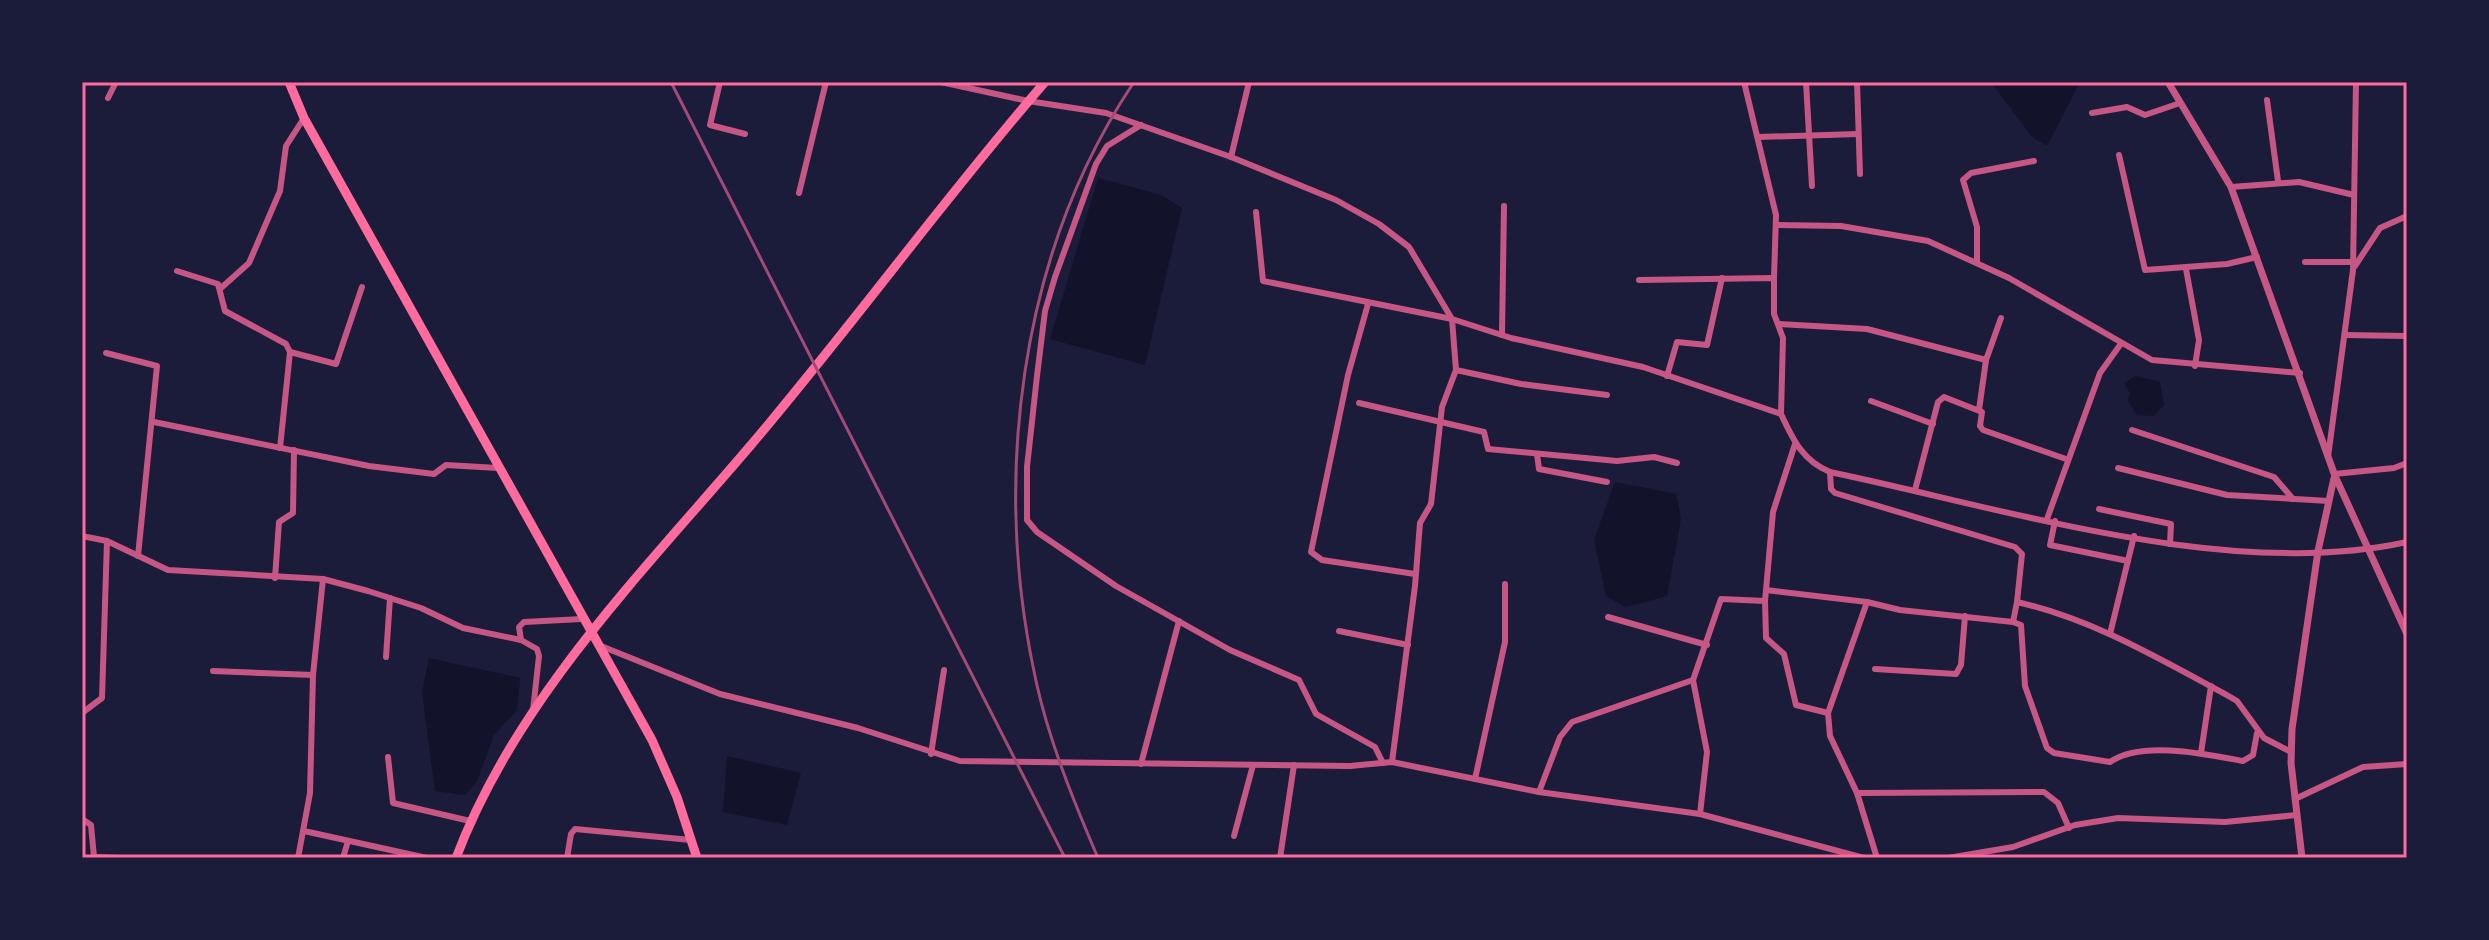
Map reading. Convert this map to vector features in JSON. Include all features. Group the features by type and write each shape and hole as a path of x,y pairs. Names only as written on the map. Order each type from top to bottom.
{"highway":[{"path":"289,82 304,118 664,765 697,858"},
{"path":"456,858 490,781 575,653 799,386 950,193 1045,82"}],"street":[{"path":"108,98 116,82"},
{"path":"720,82 710,125 745,134"},
{"path":"799,193 826,82"},
{"path":"941,82 1028,101 1106,113 1231,157 1336,200 1379,224 1420,260 1452,319 1456,370 1442,407 1431,504 1420,523 1392,762"},
{"path":"1231,157 1249,82"},
{"path":"1744,82 1777,225 1774,314 1783,338 1781,414 1795,444 1817,467 2051,520 2170,544 2230,552 2369,551 2407,542"},
{"path":"1806,82 1812,186"},
{"path":"1857,82 1860,174"},
{"path":"2168,82 2231,187 2334,475 2407,634"},
{"path":"2328,459 2353,266 2356,82"},
{"path":"2267,100 2278,181"},
{"path":"2092,113 2127,107 2145,115 2180,103"},
{"path":"221,288 249,263 280,191 286,146 304,118"},
{"path":"1141,125 1107,146 1096,164 1045,311 1026,513 1030,527 1116,586 1230,650 1299,680 1316,714 1375,747 1383,763"},
{"path":"1758,137 1858,134"},
{"path":"2119,155 2142,266 2151,272 2257,257"},
{"path":"1977,263 1977,227 1963,180 1971,173 2034,161"},
{"path":"2231,187 2278,181 2299,182 2354,195"},
{"path":"1502,335 1504,206"},
{"path":"1256,212 1263,281 1452,319 1502,335 1667,376 1781,414"},
{"path":"2353,266 2380,228 2407,216"},
{"path":"1777,225 1841,226 1928,241 2082,317 2120,345 2152,360 2300,373"},
{"path":"2305,262 2353,266"},
{"path":"2186,269 2199,340 2195,366"},
{"path":"177,271 221,288"},
{"path":"1667,376 1677,342 1707,345 1722,278"},
{"path":"1639,280 1774,278"},
{"path":"290,352 336,364 362,287"},
{"path":"221,288 225,311 286,344 290,352 280,448"},
{"path":"1368,304 1348,375 1311,552 1322,560 1415,574"},
{"path":"1979,410 1986,360 2001,318"},
{"path":"1779,324 1867,329 1986,360"},
{"path":"2345,335 2407,336"},
{"path":"2120,345 2100,373 2066,459 2051,520 2050,545 2128,561"},
{"path":"106,353 157,366 154,422 138,556"},
{"path":"1456,370 1521,384 1607,395"},
{"path":"1915,490 1938,402 1944,397 1979,410 1983,415 1980,426 1983,430 2066,459"},
{"path":"1871,401 1933,424"},
{"path":"1359,403 1486,433 1485,446 1488,449 1617,461 1654,457 1677,463"},
{"path":"154,422 369,466 434,474 446,465 498,468"},
{"path":"2132,430 2274,477 2293,499"},
{"path":"1795,444 1773,512 1765,601 1766,638 1784,654 1796,705 1828,713"},
{"path":"275,578 279,522 293,513 294,450"},
{"path":"1537,454 1539,469 1607,482"},
{"path":"2334,475 2394,468 2407,463"},
{"path":"2118,468 2227,495 2329,501"},
{"path":"1830,472 1830,484 1835,493 2015,547 2022,554 2013,622"},
{"path":"2302,858 2291,752 2318,551 2334,475"},
{"path":"2099,509 2171,524 2170,544"},
{"path":"82,536 107,541 168,570 323,579 390,598 477,633 521,640 537,649 539,656 533,713"},
{"path":"2110,634 2134,536"},
{"path":"82,713 102,698 107,541"},
{"path":"298,858 310,793 313,675 323,579"},
{"path":"1475,779 1505,642 1505,584"},
{"path":"1766,590 2021,625 2025,686 2047,748 2054,753 2110,762 2120,754 2176,750 2250,759 2257,733"},
{"path":"386,657 390,598"},
{"path":"1700,814 1707,752 1693,680 1721,599 1765,601"},
{"path":"1867,602 1828,713 1830,736 1857,793 1877,858"},
{"path":"2017,602 2041,608 2139,646 2237,701 2257,733 2291,752"},
{"path":"1875,669 1956,674 1961,665 1965,616"},
{"path":"1608,617 1707,645"},
{"path":"521,640 519,627 524,622 582,619"},
{"path":"1141,764 1179,621"},
{"path":"1339,631 1408,645"},
{"path":"597,645 720,694 858,728 931,754 972,763 1294,765 1392,762 1539,792 1700,814 1864,858"},
{"path":"931,754 944,670"},
{"path":"213,671 313,675"},
{"path":"1539,792 1560,737 1572,722 1693,680"},
{"path":"2201,753 2211,686"},
{"path":"388,757 393,803 470,821"},
{"path":"2295,799 2363,767 2407,764"},
{"path":"1234,836 1253,765"},
{"path":"1280,858 1294,765"},
{"path":"1857,793 2044,792 2052,795 2058,803 2069,828"},
{"path":"1948,858 2013,847 2069,828 2118,818 2225,822 2297,815"},
{"path":"82,819 91,825 94,857 119,858"},
{"path":"567,858 571,834 575,829 691,840"},
{"path":"304,831 427,858"},
{"path":"343,858 348,841"}],"shaded area":[{"path":"1991,82 2080,82 2047,146 2032,137"},
{"path":"1098,178 1161,195 1182,208 1145,365 1050,339"},
{"path":"2135,376 2160,382 2164,405 2154,416 2137,415 2128,401 2130,393 2124,383"},
{"path":"1615,482 1676,494 1681,519 1667,596 1626,607 1606,596 1594,540"},
{"path":"429,658 520,678 517,710 494,735 477,781 465,795 435,791 422,692"},
{"path":"727,756 801,773 787,825 723,812"}],"railway":[{"path":"671,82 1065,858"},
{"path":"1098,858 1055,749 1036,681 1023,605 1016,527 1017,449 1025,371 1040,295 1064,220 1095,149 1134,82"}]}
